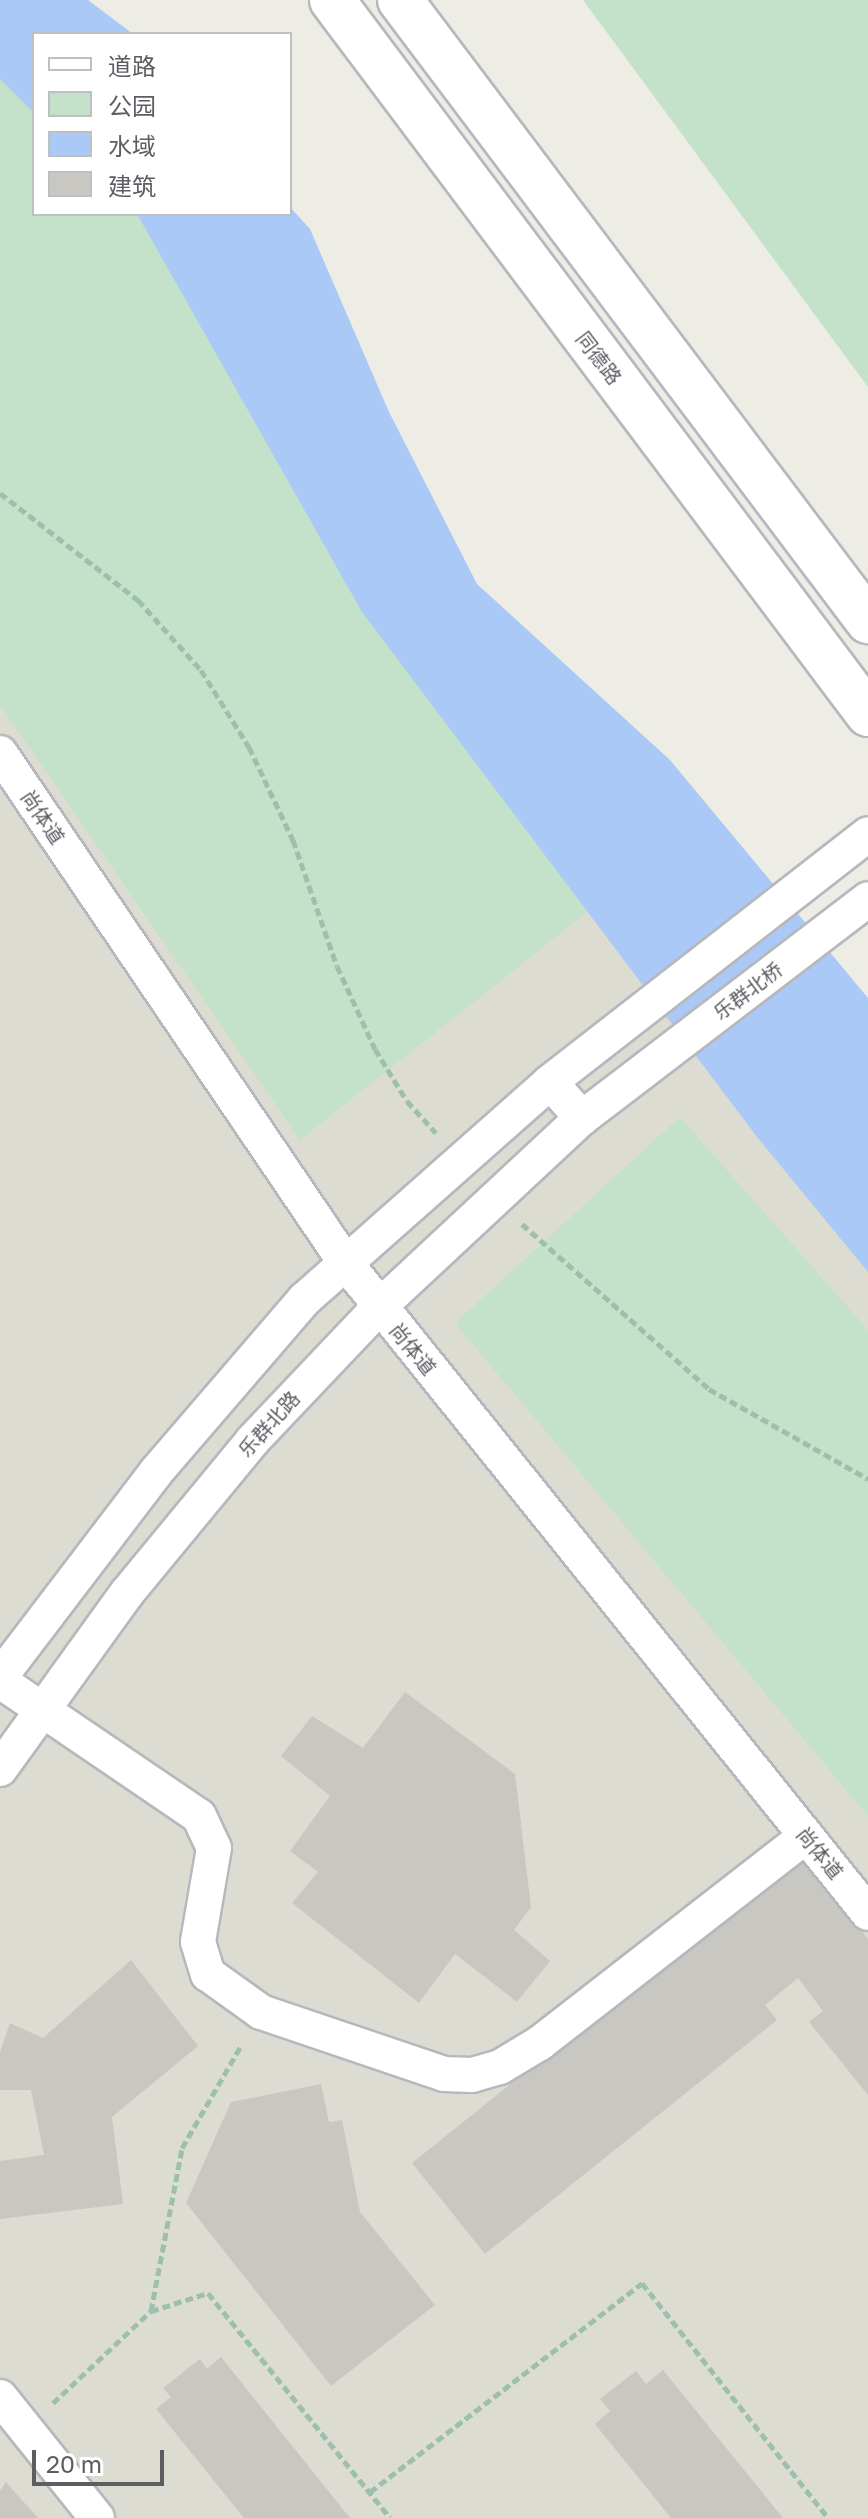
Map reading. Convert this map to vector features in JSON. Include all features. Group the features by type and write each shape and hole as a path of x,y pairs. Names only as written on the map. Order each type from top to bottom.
{"main road":[{"name":"同德路","path":"332,0 868,714"},
{"path":"400,0 868,621"}],"street":[{"name":"尚体道","path":"0,753 345,1262 868,1913"},
{"path":"806,1836 540,2043 500,2067 472,2075 444,2074 261,2012 208,1974 198,1942 214,1848 199,1816 0,1679 156,1472 305,1299 550,1082 868,834"},
{"name":"乐群北桥","path":"661,1057 868,899"},
{"name":"乐群北路","path":"0,1769 127,1593 253,1440 379,1307 582,1118 661,1057"},
{"path":"550,1082 582,1118"},
{"path":"0,2397 97,2518"}],"path":[{"path":"0,493 138,600 201,670 249,747 293,840 337,966 375,1049 407,1101 461,1161"},
{"path":"495,1199 709,1389 868,1479"},
{"path":"151,2311 182,2148 261,2012"},
{"path":"370,2492 642,2283 828,2518"},
{"path":"26,2429 151,2311 208,2293 390,2518"}],"shaded area":[{"path":"0,0 10,0 33,32 32,216 36,216 868,1095 868,2518 0,2518"}],"green space":[{"path":"583,0 868,0 868,387"},
{"path":"0,64 32,100 32,216 138,216 587,912 300,1140 0,705"},
{"path":"680,1117 868,1330 868,1816 455,1323"}],"water":[{"path":"0,0 88,0 130,32 32,32 32,111 0,79"},
{"path":"292,209 310,229 389,412 477,584 670,760 868,998 868,1272 757,1137 362,612 138,216 292,216"}],"building":[{"path":"405,1692 515,1774 531,1907 514,1930 550,1961 517,2002 455,1954 419,2003 292,1903 318,1872 290,1851 330,1796 281,1756 312,1716 363,1748"},
{"path":"799,1853 868,1939 868,2095 809,2022 823,2011 798,1978 765,2005 777,2020 485,2254 412,2163"},
{"path":"131,1960 198,2046 112,2117 123,2204 0,2219 0,2161 44,2155 31,2090 0,2090 0,2052 10,2023 43,2038"},
{"path":"321,2084 329,2122 342,2120 360,2212 435,2305 331,2386 186,2203 231,2102"},
{"path":"221,2357 350,2518 244,2518 156,2409 171,2397 163,2388 200,2359 207,2369"},
{"path":"663,2370 783,2518 671,2518 595,2424 610,2411 600,2399 636,2371 646,2384"},
{"path":"6,2482 38,2518 0,2518 0,2491"}]}
